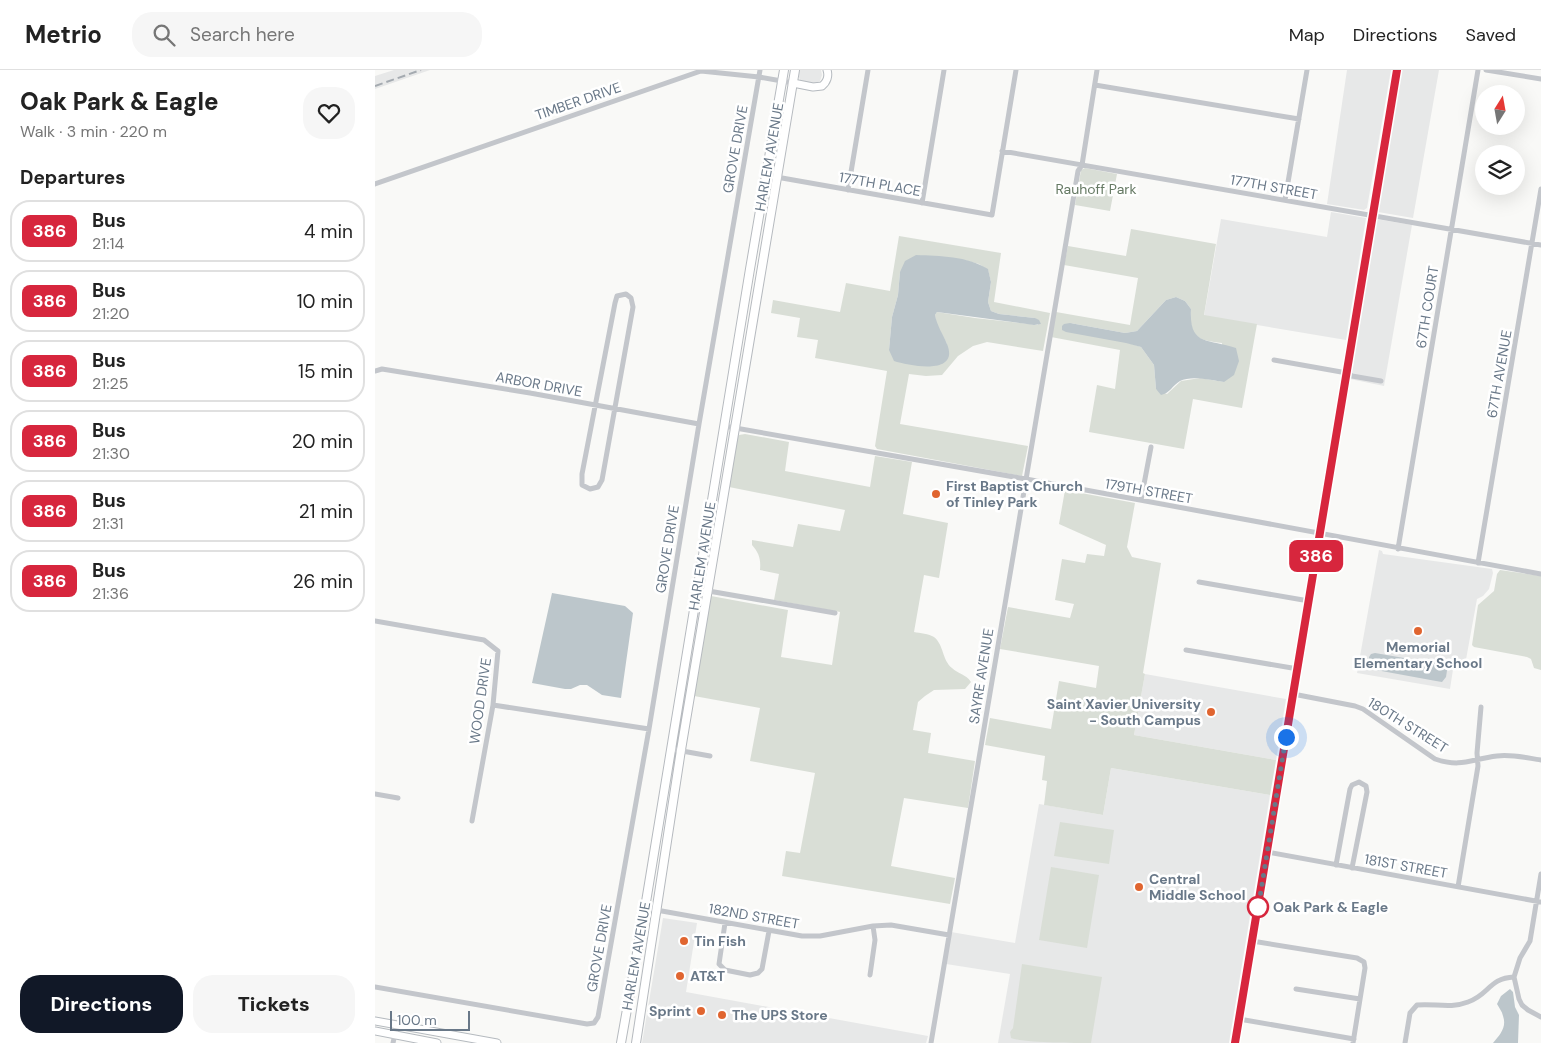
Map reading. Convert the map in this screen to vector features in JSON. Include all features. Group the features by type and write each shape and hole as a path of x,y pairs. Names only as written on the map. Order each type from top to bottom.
{"main road":[{"name":"HARLEM AVENUE","path":"621,1043 784,70"},
{"name":"HARLEM AVENUE","path":"636,1043 681,750 795,70"},
{"path":"749,270 761,271"}],"street":[{"name":"TIMBER DRIVE","path":"375,184 701,70 793,83"},
{"name":"GROVE DRIVE","path":"375,987 587,1024 594,1023 598,1017 649,729 760,70"},
{"path":"793,83 813,87 822,86 827,80 827,70"},
{"path":"848,190 868,70"},
{"path":"922,203 943,70"},
{"path":"1002,151 1016,70"},
{"name":"SAYRE AVENUE","path":"931,1043 1053,313 1078,171 1082,165 1097,70"},
{"path":"1285,200 1307,70"},
{"path":"1235,1043 1397,70"},
{"name":"67TH COURT","path":"1398,548 1478,70"},
{"path":"1485,70 1541,79"},
{"path":"1095,86 1299,119"},
{"name":"177TH PLACE","path":"765,175 992,215 1002,151"},
{"name":"177TH STREET","path":"1002,151 1541,245"},
{"name":"67TH AVENUE","path":"1478,563 1541,189"},
{"path":"626,294 631,298 633,307 615,409 602,480 598,487 590,489 582,485 582,474 615,303 617,296 626,294"},
{"path":"1275,360 1381,381"},
{"name":"ARBOR DRIVE","path":"375,371 382,369 699,424"},
{"name":"179TH STREET","path":"724,426 1141,500 1541,574"},
{"path":"1141,500 1151,447"},
{"path":"1199,582 1309,601"},
{"path":"697,589 835,613"},
{"name":"WOOD DRIVE","path":"375,621 484,640 498,652 493,705 471,821"},
{"path":"1186,650 1297,669"},
{"name":"180TH STREET","path":"1293,694 1355,706 1435,759 1456,764 1499,756 1515,756 1541,760"},
{"path":"493,705 649,729"},
{"path":"1458,887 1478,766 1481,707"},
{"path":"671,749 710,756"},
{"path":"1336,865 1350,789 1352,784 1359,782 1366,786 1367,792 1352,868"},
{"path":"375,794 398,798"},
{"name":"181ST STREET","path":"1267,852 1539,901"},
{"path":"1541,874 1539,901 1530,941 1520,958 1514,977 1522,1005 1541,1017"},
{"name":"182ND STREET","path":"645,908 802,936 820,936 873,926 891,925 949,935"},
{"path":"725,923 719,964 725,970 750,975 762,968 769,931"},
{"path":"869,975 875,940 873,926"},
{"path":"1239,1019 1354,1041 1365,968 1364,962 1361,959 1253,941"},
{"path":"1405,1043 1410,1013 1417,1005 1460,1005 1484,993 1497,980 1505,977 1514,977"},
{"path":"1296,989 1360,999"},
{"path":"375,1021 497,1043"},
{"path":"393,1043 397,1025"},
{"path":"375,1031 437,1043"}],"shaded area":[{"path":"394,70 430,70 375,89 375,76"},
{"path":"799,70 821,70 820,81 815,83 800,80"},
{"path":"1347,70 1391,70 1367,208 1364,210 1327,204"},
{"path":"1400,70 1439,70 1413,218 1378,212"},
{"path":"1331,212 1366,218 1346,340 1204,316 1221,219 1327,237"},
{"path":"1376,219 1412,225 1384,386 1350,379"},
{"path":"916,255 962,259 988,269 991,282 988,302 991,311 999,314 1035,318 1041,324 1034,325 937,312 935,315 936,319 947,344 949,354 946,361 940,365 921,366 894,361 889,350 892,317 898,295 900,272 905,261"},
{"path":"1176,297 1185,301 1191,309 1193,330 1197,335 1202,339 1236,348 1239,361 1234,375 1224,382 1202,378 1185,379 1177,383 1167,393 1161,395 1156,389 1154,365 1141,347 1062,330 1064,324 1070,323 1125,333 1137,331 1166,300"},
{"name":"Memorial Elementary School","path":"1379,550 1383,554 1492,569 1493,573 1489,589 1483,596 1477,599 1465,665 1454,663 1450,689 1357,673"},
{"path":"552,593 625,606 633,613 621,698 602,695 587,685 565,689 532,683"},
{"path":"1375,653 1433,663 1445,659 1448,664 1446,677 1442,682 1376,670 1369,666 1369,657"},
{"name":"Saint Xavier University - South Campus","path":"1145,674 1286,699 1276,760 1134,735"},
{"name":"Central Middle School","path":"1111,768 1270,795 1229,1043 998,1043 1010,974 946,964 951,932 1015,943 1039,804 1103,815"},
{"path":"663,918 697,923 686,992 928,1036 926,1043 642,1043"},
{"path":"1510,989 1513,992 1515,1007 1519,1015 1518,1043 1493,1043 1500,1034 1504,1024 1503,1014 1497,1004 1501,996"}],"green space":[{"name":"Rauhoff Park","path":"1085,168 1117,174 1110,211 1075,205 1081,170"},
{"path":"1131,229 1216,244 1204,315 1257,324 1242,408 1193,399 1184,449 1089,432 1097,385 1115,389 1120,350 1051,337 1056,312 1130,325 1138,278 1064,265 1068,246 1126,256","holes":["1176,297 1185,301 1191,309 1191,326 1196,335 1206,340 1222,343 1224,382 1200,378 1181,381 1167,394 1156,389 1154,365 1141,347 1070,323 1125,333 1137,331 1166,300"]},
{"path":"899,236 1001,253 994,302 1050,313 1043,351 987,342 973,346 958,356 942,375 909,374 900,424 1028,446 1022,476 877,449 875,446 887,371 815,358 818,340 797,337 800,318 771,313 773,300 840,312 846,283 890,291","holes":["964,260 979,264 988,270 991,282 988,302 991,311 999,314 1035,318 1038,325 937,312 935,315 936,323 947,344 889,350 892,317 898,295 900,272"]},
{"path":"745,434 789,442 785,471 870,487 875,456 912,462 903,514 948,523 939,578 924,575 914,632 934,637 940,644 949,665 967,677 971,682 965,689 934,690 925,696 918,702 913,730 931,733 928,753 975,761 968,808 904,798 891,866 955,878 950,904 782,876 786,851 800,853 815,773 750,761 760,708 694,696 711,596 788,610 781,657 832,665 840,612 774,600 779,574 760,570 759,556 752,545 752,540 793,547 798,524 840,531 845,510 729,487 736,438 739,435"},
{"path":"1065,490 1135,503 1127,547 1132,557 1161,563 1134,735 1276,760 1270,795 1111,768 1103,815 1044,805 1047,781 1042,780 1045,756 985,745 990,718 1051,729 1059,681 1096,688 1099,666 1000,649 1008,607 1070,618 1074,604 1055,600 1062,559 1085,563 1087,554 1104,556 1106,545 1059,524"},
{"path":"1500,570 1541,576 1541,670 1534,668 1531,659 1527,657 1474,647 1472,645 1478,605 1494,591 1497,574"},
{"path":"1060,822 1114,830 1109,864 1054,856"},
{"path":"1051,867 1099,875 1087,948 1039,940"},
{"path":"1022,964 1102,977 1091,1043 1038,1042 1011,1038 1010,1032 1013,1028"}],"railway":[{"path":"375,86 421,70"}],"bus line":[{"name":"386","path":"1235,1043 1397,70"}],"place":[{"name":"First Baptist Church of Tinley Park","path":"936,494"},
{"name":"Memorial Elementary School","path":"1418,631"},
{"name":"Saint Xavier University - South Campus","path":"1211,712"},
{"name":"Central Middle School","path":"1139,887"},
{"name":"Oak Park & Eagle","path":"1258,907"},
{"name":"Tin Fish","path":"684,941"},
{"name":"AT&T","path":"680,976"},
{"name":"Sprint","path":"701,1011"},
{"name":"The UPS Store","path":"722,1015"}],"route":[{"path":"1258,907 1258,909 1286,737"}]}
